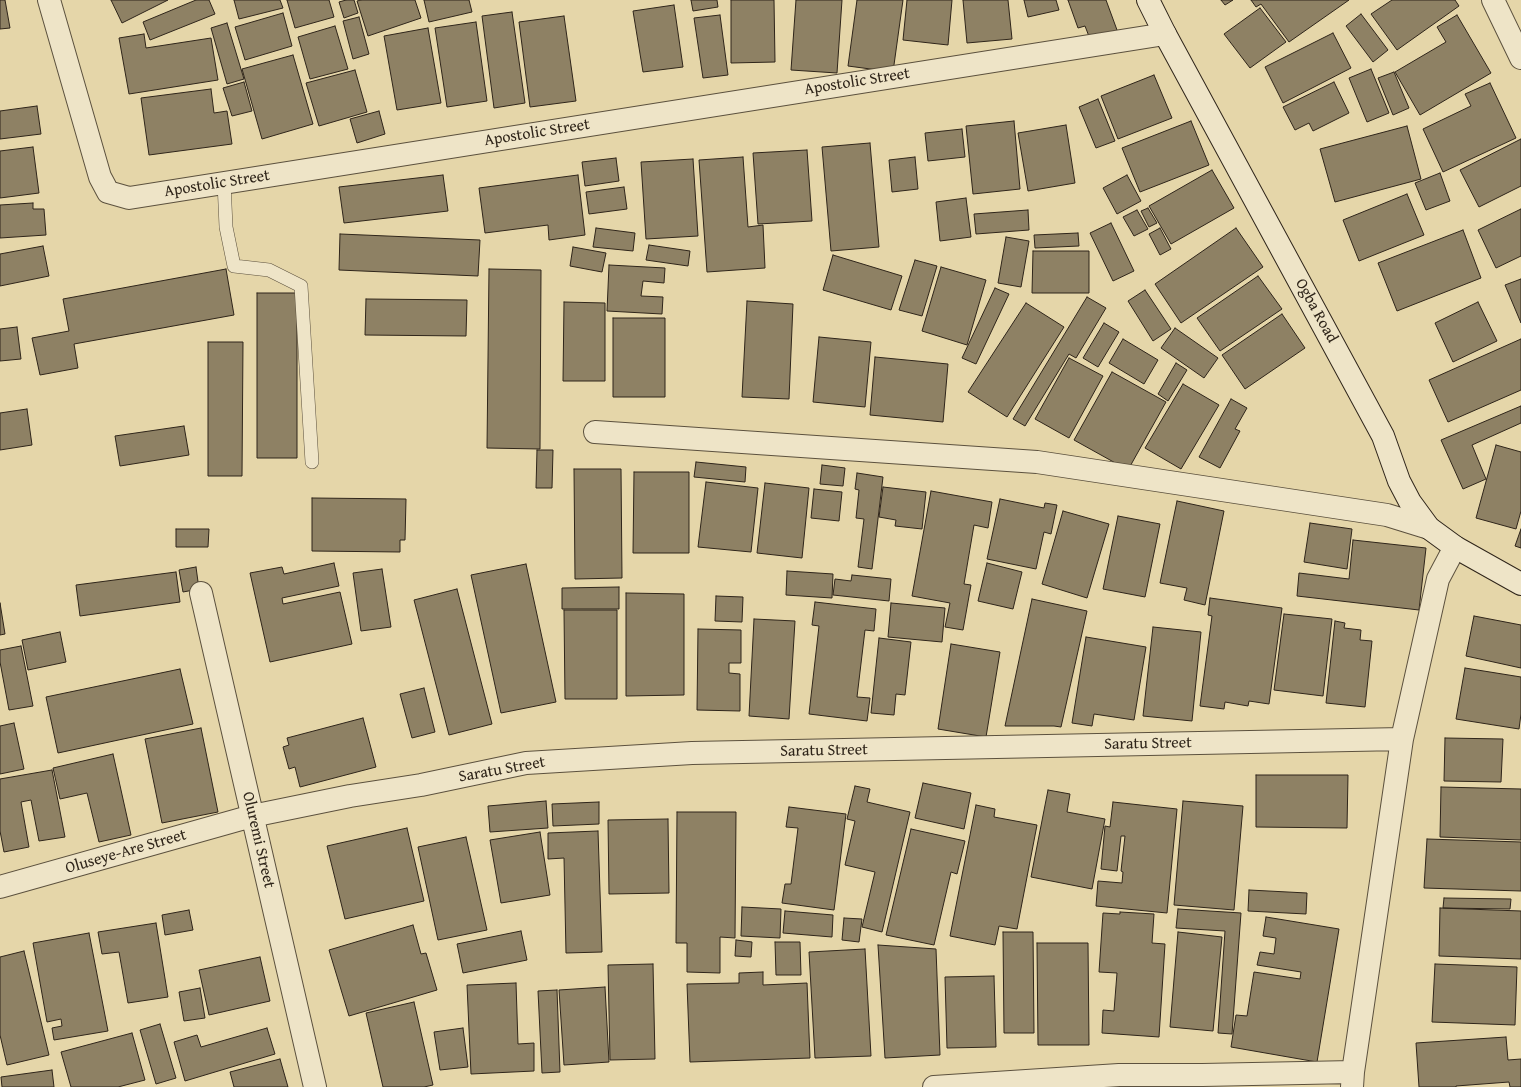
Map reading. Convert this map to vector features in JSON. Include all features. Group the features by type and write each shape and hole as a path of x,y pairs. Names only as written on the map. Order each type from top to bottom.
{"street":[{"name":"Apostolic Street","path":"49,0 100,177 108,192 129,198 1165,34"},
{"name":"Ogba Road","path":"1148,0 1165,34 1384,436 1399,481 1410,502 1429,528 1455,547 1521,584"},
{"path":"1493,0 1521,58"},
{"path":"595,432 1037,462 1387,515 1429,528"},
{"path":"934,1087 1119,1075 1202,1075 1353,1079 1402,739 1438,579 1455,547"},
{"name":"Oluremi Street","path":"201,593 315,1087"},
{"name":"Saratu Street","path":"252,816 350,796 420,785 526,763 692,753 1402,739"},
{"name":"Oluseye-Are Street","path":"0,887 252,816"}],"lane":[{"path":"224,182 226,227 234,266 269,270 301,286 312,462"}],"building":[{"path":"0,0 5,0 10,28 0,29"},
{"path":"111,0 168,0 122,23"},
{"path":"196,0 209,0 215,14 150,40 143,22"},
{"path":"234,0 280,0 283,8 239,19"},
{"path":"287,0 329,0 334,17 295,28"},
{"path":"354,0 358,13 344,18 339,2"},
{"path":"415,0 421,18 368,36 357,1"},
{"path":"424,0 469,0 472,12 429,22"},
{"path":"691,0 717,0 718,7 693,11"},
{"path":"731,0 774,0 775,62 731,63"},
{"path":"796,0 842,0 837,73 791,70"},
{"path":"857,0 903,0 893,72 848,66"},
{"path":"907,0 952,0 948,45 903,40"},
{"path":"963,0 1008,0 1012,39 967,43"},
{"path":"1024,0 1056,0 1059,10 1028,17"},
{"path":"1068,0 1106,0 1117,30 1090,39 1085,26 1078,28"},
{"path":"1221,0 1233,0 1225,5"},
{"path":"1251,0 1349,0 1289,42 1261,4 1256,7"},
{"path":"1392,0 1455,0 1459,6 1397,50 1371,14"},
{"path":"674,5 683,67 643,72 633,11"},
{"path":"1260,8 1286,42 1250,68 1224,34"},
{"path":"512,12 525,103 494,108 482,16"},
{"path":"283,13 292,46 245,60 235,27"},
{"path":"1361,14 1388,50 1373,62 1346,26"},
{"path":"720,15 728,75 703,78 694,18"},
{"path":"1457,15 1491,73 1420,115 1395,72 1446,42 1437,27"},
{"path":"564,16 576,101 530,107 519,22"},
{"path":"359,17 369,54 353,59 343,21"},
{"path":"476,22 487,101 447,107 435,28"},
{"path":"227,23 244,79 227,84 211,28"},
{"path":"335,26 348,69 310,79 298,37"},
{"path":"428,28 441,103 397,110 384,36"},
{"path":"1333,33 1351,68 1283,103 1265,67"},
{"path":"144,34 146,48 211,38 218,80 129,94 119,38"},
{"path":"293,55 313,124 262,139 242,69"},
{"path":"1371,69 1389,113 1367,122 1349,78"},
{"path":"355,70 367,112 319,126 306,83"},
{"path":"1394,72 1409,108 1393,115 1378,78"},
{"path":"1154,75 1172,118 1118,139 1101,96"},
{"path":"244,82 252,111 232,116 223,88"},
{"path":"1334,82 1349,113 1313,131 1309,123 1295,130 1283,107"},
{"path":"1490,83 1516,138 1443,172 1423,129 1471,106 1465,94"},
{"path":"211,89 214,113 227,111 232,144 149,155 141,98"},
{"path":"1098,99 1115,141 1096,148 1079,107"},
{"path":"37,106 41,134 0,139 0,111"},
{"path":"379,111 385,134 357,143 350,119"},
{"path":"1014,121 1020,189 973,194 966,126"},
{"path":"1191,121 1209,165 1140,192 1122,148"},
{"path":"1066,125 1075,183 1028,191 1018,133"},
{"path":"1407,126 1421,179 1335,202 1320,149"},
{"path":"962,129 965,157 928,161 925,133"},
{"path":"1521,139 1521,186 1479,207 1460,170"},
{"path":"870,143 879,247 831,251 822,147"},
{"path":"33,147 39,193 0,198 0,151"},
{"path":"807,150 812,221 758,224 753,153"},
{"path":"743,157 748,227 763,225 765,268 707,272 699,160"},
{"path":"915,157 918,189 892,192 889,160"},
{"path":"616,158 619,181 585,186 582,162"},
{"path":"693,159 698,236 646,239 641,162"},
{"path":"1212,170 1234,208 1171,244 1149,206"},
{"path":"1440,173 1450,201 1426,210 1415,183"},
{"path":"443,175 448,211 344,223 339,187"},
{"path":"578,175 585,235 549,240 548,225 485,233 479,188"},
{"path":"1127,175 1141,201 1117,214 1103,188"},
{"path":"624,187 627,209 589,214 586,192"},
{"path":"1407,194 1424,235 1359,261 1343,220"},
{"path":"966,198 971,237 940,241 936,202"},
{"path":"33,203 33,209 44,209 46,235 0,238 0,205"},
{"path":"1148,208 1157,223 1149,227 1141,211"},
{"path":"1521,209 1521,256 1496,268 1478,230"},
{"path":"1028,210 1029,230 976,234 974,214"},
{"path":"1137,210 1148,229 1134,236 1123,217"},
{"path":"1111,223 1134,271 1113,281 1090,233"},
{"path":"596,228 635,233 633,251 593,247"},
{"path":"1160,228 1171,249 1160,255 1149,234"},
{"path":"1236,228 1263,267 1181,323 1155,284"},
{"path":"1463,230 1481,278 1397,311 1378,263"},
{"path":"1078,233 1079,246 1035,248 1034,235"},
{"path":"340,234 480,240 478,276 339,270"},
{"path":"1006,237 1029,241 1021,287 998,283"},
{"path":"649,245 690,251 688,266 646,260"},
{"path":"43,246 49,276 0,286 0,254"},
{"path":"573,247 606,253 602,272 570,266"},
{"path":"1033,251 1089,251 1089,293 1032,293"},
{"path":"833,255 902,276 891,310 823,290"},
{"path":"915,260 937,266 922,316 899,310"},
{"path":"609,265 665,268 664,283 643,281 641,296 663,297 662,314 607,311"},
{"path":"941,267 986,280 967,345 922,331"},
{"path":"226,269 234,315 74,344 78,368 40,375 32,338 69,331 63,299"},
{"path":"489,269 541,270 540,449 487,448"},
{"path":"1258,276 1282,309 1220,351 1197,318"},
{"path":"1521,279 1521,323 1505,285"},
{"path":"995,288 1009,294 976,364 962,358"},
{"path":"1145,290 1171,329 1153,341 1128,301"},
{"path":"257,293 297,293 297,458 257,458"},
{"path":"1087,297 1106,308 1076,358 1069,354 1025,426 1013,419"},
{"path":"366,299 467,300 466,336 365,335"},
{"path":"747,301 793,304 789,399 742,397"},
{"path":"564,302 605,303 605,381 563,381"},
{"path":"1478,302 1497,341 1453,362 1435,323"},
{"path":"1026,303 1064,327 1007,417 968,392"},
{"path":"1282,314 1305,348 1245,389 1222,355"},
{"path":"613,318 665,318 665,397 613,397"},
{"path":"1104,323 1119,332 1098,367 1083,358"},
{"path":"17,327 21,359 0,361 0,329"},
{"path":"1175,328 1218,358 1204,378 1161,348"},
{"path":"819,337 871,342 865,407 813,402"},
{"path":"1123,339 1158,360 1144,384 1109,363"},
{"path":"1521,339 1521,390 1448,422 1429,380"},
{"path":"208,342 243,342 242,476 208,476"},
{"path":"875,357 948,364 943,422 870,415"},
{"path":"1069,358 1103,376 1069,438 1035,419"},
{"path":"1176,363 1187,370 1168,401 1158,394"},
{"path":"1112,372 1166,402 1128,470 1074,440"},
{"path":"1183,384 1219,405 1181,469 1145,448"},
{"path":"1231,399 1247,408 1235,429 1240,431 1220,468 1199,457"},
{"path":"1521,406 1521,423 1472,445 1486,479 1463,489 1441,440"},
{"path":"27,409 32,445 0,450 0,413"},
{"path":"184,426 189,455 120,466 115,436"},
{"path":"1496,445 1521,452 1521,511 1516,529 1476,518"},
{"path":"537,450 553,450 552,488 536,488"},
{"path":"696,462 746,467 745,482 694,477"},
{"path":"822,465 845,468 843,486 820,484"},
{"path":"574,469 621,469 622,578 575,579"},
{"path":"634,472 689,472 689,553 633,553"},
{"path":"857,473 883,477 872,569 858,567 864,519 856,518 859,490 855,489"},
{"path":"706,482 758,488 751,552 698,547"},
{"path":"765,483 809,488 802,558 757,553"},
{"path":"883,487 926,492 922,529 895,526 896,520 879,517"},
{"path":"814,489 842,492 839,521 811,518"},
{"path":"931,491 992,502 988,528 974,525 964,584 971,585 963,630 945,627 950,603 912,596"},
{"path":"312,498 406,499 405,540 400,540 400,552 312,551"},
{"path":"1000,499 1044,508 1045,503 1057,505 1051,534 1044,532 1036,569 987,559"},
{"path":"1177,501 1224,511 1205,605 1184,600 1187,588 1160,583"},
{"path":"1063,511 1109,524 1087,598 1042,584"},
{"path":"1118,516 1160,524 1145,597 1103,589"},
{"path":"1310,523 1352,529 1347,569 1304,562"},
{"path":"176,529 209,529 208,547 176,547"},
{"path":"1521,529 1521,548 1515,546"},
{"path":"1353,540 1426,548 1419,610 1297,596 1299,573 1349,579"},
{"path":"334,563 339,586 282,598 283,604 340,592 352,644 270,662 250,573 282,567 284,574"},
{"path":"987,563 1022,572 1013,609 978,601"},
{"path":"526,564 556,702 501,713 471,575"},
{"path":"196,567 199,589 183,592 179,570"},
{"path":"382,569 391,627 361,631 353,573"},
{"path":"787,571 833,574 832,598 786,595"},
{"path":"176,572 180,602 80,616 76,585"},
{"path":"852,575 891,579 889,601 833,595 835,579 851,581"},
{"path":"619,587 619,609 562,609 562,588"},
{"path":"457,589 492,724 449,735 414,600"},
{"path":"626,593 684,594 684,695 626,696"},
{"path":"716,596 743,597 742,622 715,621"},
{"path":"1210,598 1282,608 1269,704 1249,701 1248,706 1225,702 1224,709 1200,706 1212,616 1208,615"},
{"path":"1032,599 1087,611 1061,727 1005,726"},
{"path":"815,602 876,609 874,631 865,630 857,697 870,698 867,721 809,714 819,626 812,625"},
{"path":"0,603 5,634 0,635"},
{"path":"891,603 945,608 942,642 888,637"},
{"path":"564,610 617,610 617,699 565,699"},
{"path":"1284,614 1332,619 1323,696 1274,690"},
{"path":"1474,616 1521,625 1521,668 1466,656"},
{"path":"754,619 795,621 789,719 749,716"},
{"path":"1335,621 1345,623 1344,628 1361,630 1360,640 1372,641 1365,707 1326,703"},
{"path":"1153,627 1201,632 1192,721 1143,716"},
{"path":"698,629 741,630 741,663 729,663 729,673 740,674 740,711 697,710"},
{"path":"60,632 66,662 28,670 22,640"},
{"path":"1086,637 1146,647 1134,720 1094,714 1092,726 1072,723"},
{"path":"879,638 911,642 905,695 896,694 894,715 871,713"},
{"path":"951,644 1000,652 986,737 938,729"},
{"path":"21,646 33,706 9,710 0,662 0,650"},
{"path":"1465,668 1521,677 1521,714 1519,729 1456,719"},
{"path":"180,669 193,724 58,753 46,697"},
{"path":"424,688 435,732 412,738 400,694"},
{"path":"363,718 376,767 300,787 295,767 289,769 283,747 289,745 287,738"},
{"path":"14,723 24,769 0,774 0,726"},
{"path":"201,728 218,812 162,823 145,739"},
{"path":"1445,738 1503,739 1501,782 1444,781"},
{"path":"113,754 131,835 99,842 87,793 60,799 53,768"},
{"path":"52,770 65,837 39,841 31,800 21,802 29,847 4,852 0,831 0,779"},
{"path":"1256,775 1348,775 1347,828 1256,827"},
{"path":"923,783 971,793 964,829 915,818"},
{"path":"855,786 870,789 867,802 910,812 882,932 862,927 875,872 845,865 855,821 847,819"},
{"path":"1441,787 1521,789 1521,840 1440,837"},
{"path":"1048,790 1070,794 1067,812 1105,819 1092,889 1031,877"},
{"path":"546,801 548,828 490,832 488,806"},
{"path":"1183,801 1243,806 1234,910 1174,905"},
{"path":"599,802 599,824 553,826 552,804"},
{"path":"1113,802 1177,809 1167,913 1096,906 1098,881 1122,883 1123,872 1121,871 1125,836 1121,836 1117,871 1101,869 1105,826 1110,827"},
{"path":"976,805 995,809 994,817 1037,825 1017,929 999,926 995,945 950,936"},
{"path":"789,807 846,814 834,910 782,903 785,884 791,884 798,828 786,827"},
{"path":"677,812 736,812 735,938 720,937 720,973 687,972 687,943 676,943"},
{"path":"668,819 669,893 609,894 608,820"},
{"path":"407,828 424,901 345,919 327,846"},
{"path":"911,829 965,841 957,874 951,872 934,945 886,935"},
{"path":"598,831 602,952 566,953 564,858 548,859 548,833"},
{"path":"540,832 550,895 501,903 490,840"},
{"path":"466,837 487,930 438,940 418,847"},
{"path":"1427,839 1521,842 1521,891 1424,888"},
{"path":"1249,890 1307,893 1306,914 1248,911"},
{"path":"1444,898 1511,899 1510,909 1443,908"},
{"path":"742,907 781,909 780,938 741,936"},
{"path":"1440,908 1521,911 1521,959 1439,956"},
{"path":"1178,909 1241,913 1232,1034 1218,1033 1225,931 1176,928"},
{"path":"189,910 193,930 165,935 162,915"},
{"path":"785,911 833,915 832,937 783,933"},
{"path":"1120,912 1154,914 1152,943 1165,944 1159,1037 1102,1033 1103,1010 1114,1011 1117,973 1099,972 1103,913 1120,914"},
{"path":"1266,917 1339,929 1317,1062 1231,1047 1236,1015 1247,1016 1254,972 1300,979 1301,972 1257,965 1260,952 1274,954 1276,938 1263,936"},
{"path":"844,918 862,919 859,942 842,940"},
{"path":"156,923 168,997 128,1003 119,952 102,954 98,932"},
{"path":"413,925 421,954 426,953 437,990 349,1016 329,950"},
{"path":"521,931 527,960 463,973 457,944"},
{"path":"1003,932 1033,932 1034,1033 1004,1033"},
{"path":"1178,932 1222,937 1213,1031 1170,1027"},
{"path":"89,933 108,1031 54,1040 52,1028 62,1026 61,1019 47,1022 33,943"},
{"path":"736,940 752,942 751,957 735,956"},
{"path":"775,942 800,942 801,975 776,975"},
{"path":"1037,943 1088,943 1089,1045 1038,1045"},
{"path":"878,945 936,949 940,1055 885,1058"},
{"path":"865,949 871,1056 815,1058 809,952"},
{"path":"24,951 49,1055 7,1065 0,1035 0,957"},
{"path":"260,957 270,1001 209,1015 199,970"},
{"path":"653,964 655,1059 610,1060 608,965"},
{"path":"1435,964 1517,967 1515,1025 1432,1022"},
{"path":"763,972 763,985 807,983 810,1058 690,1062 687,984 739,983 739,973"},
{"path":"994,976 996,1047 947,1048 945,977"},
{"path":"516,983 518,1044 534,1043 534,1071 471,1074 467,985"},
{"path":"605,987 609,1062 564,1065 559,990"},
{"path":"200,988 205,1018 184,1021 179,992"},
{"path":"557,990 560,1072 542,1073 538,991"},
{"path":"414,1002 433,1085 424,1087 383,1087 366,1013"},
{"path":"160,1024 176,1078 156,1084 140,1030"},
{"path":"267,1028 275,1054 185,1081 174,1042 197,1035 201,1047"},
{"path":"463,1028 468,1067 440,1070 434,1032"},
{"path":"132,1033 145,1080 118,1087 71,1087 61,1052"},
{"path":"1506,1037 1508,1060 1521,1059 1521,1087 1510,1087 1509,1082 1456,1087 1419,1087 1416,1043"},
{"path":"280,1059 288,1087 234,1087 230,1072"},
{"path":"52,1070 54,1087 2,1087 1,1077"}]}
